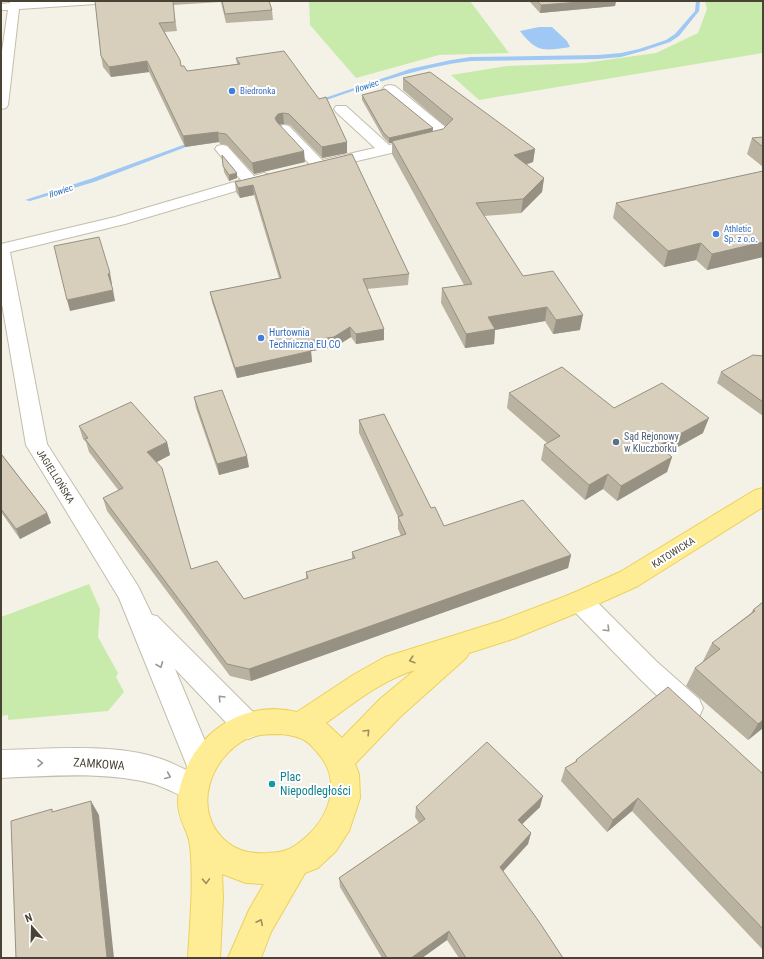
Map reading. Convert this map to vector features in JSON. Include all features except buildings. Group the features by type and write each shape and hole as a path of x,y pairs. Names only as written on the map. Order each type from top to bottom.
{"main road":[{"name":"KATOWICKA","path":"580,601 630,579 763,496"},
{"path":"300,725 362,683 394,666 504,631 580,601"},
{"path":"340,760 390,708 462,645"},
{"path":"281,721 300,725 317,733 326,740 340,760 346,782 344,807 334,831 316,851 293,865 268,870 243,868 222,858 205,842 196,825 191,806 197,776 211,750 224,738 239,729 260,722 281,721"},
{"path":"204,958 207,897 205,842"},
{"path":"244,958 260,921 293,865"}],"street":[{"path":"1,105 10,5 96,1"},
{"path":"303,169 437,138 444,133 390,89"},
{"path":"341,109 386,150"},
{"path":"284,128 319,166"},
{"path":"222,149 250,181"},
{"path":"1,249 118,221 250,181 280,174"},
{"name":"JAGIELLOŃSKA","path":"1,249 37,445 129,593 140,616 197,776"},
{"path":"580,601 647,669 705,722"},
{"name":"JAGIELLOŃSKA","path":"140,616 248,726"},
{"name":"ZAMKOWA","path":"1,764 69,762 120,764 157,771 197,776"}],"green space":[{"path":"309,1 470,1 509,53 439,55 356,78 310,25"},
{"path":"705,1 763,1 763,53 479,100 451,75 507,66 584,63 656,53 698,33 707,9"},
{"path":"89,584 100,609 98,637 118,673 116,677 124,692 108,711 8,720 8,715 1,716 1,617"}],"water":[{"path":"539,27 552,27 567,41 570,47 542,49 531,43 520,31"}],"waterway":[{"name":"Iłowiec","path":"316,102 392,76 431,65 471,59 598,57 621,55 641,50 668,41 677,35 697,11 698,1"},
{"name":"Iłowiec","path":"28,200 92,181 196,142"}],"place":[{"name":"Biedronka","path":"232,91"},
{"name":"Athletic Sp. z o.o.","path":"716,234"},
{"name":"Hurtownia Techniczna EU CO","path":"261,338"},
{"name":"Sąd Rejonowy w Kluczborku","path":"616,442"},
{"name":"Plac Niepodległości","path":"272,784"}]}
